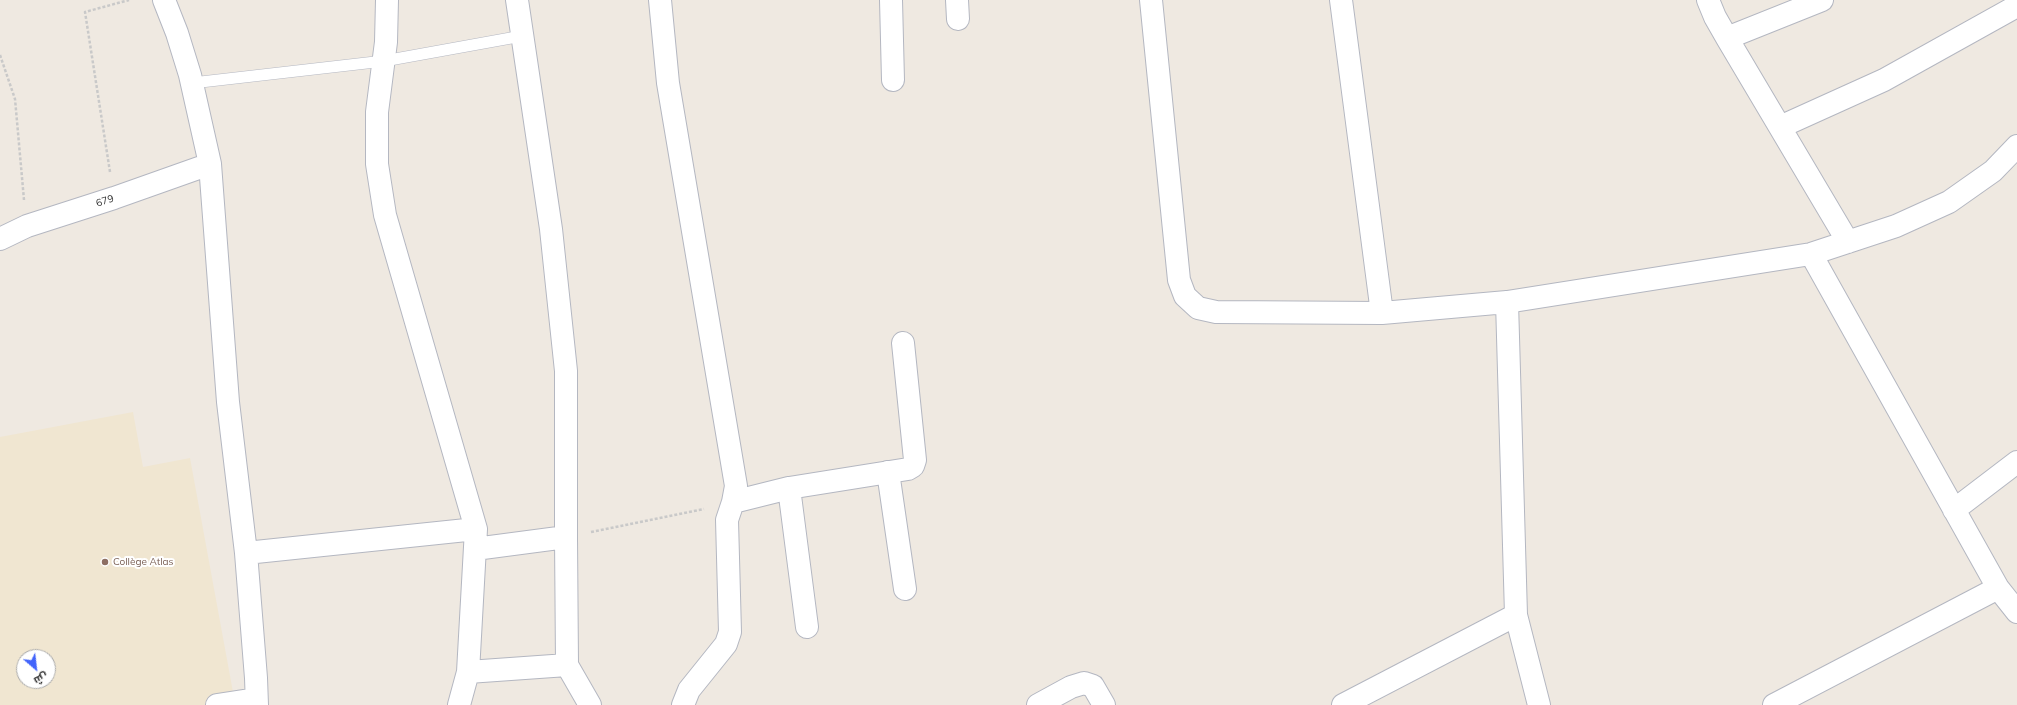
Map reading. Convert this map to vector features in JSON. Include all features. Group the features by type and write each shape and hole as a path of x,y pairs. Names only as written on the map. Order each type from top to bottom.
{"street":[{"path":"164,0 177,33 192,83 210,164 228,402 246,553 256,678 256,702 218,705"},
{"path":"387,0 384,61 377,112 377,164 385,215 476,539 468,672 459,705"},
{"path":"517,0 551,229 566,371 567,664 590,705"},
{"path":"660,0 668,83 736,486 734,502 727,520 726,536 730,632 726,644 689,690 683,705"},
{"path":"891,0 893,80"},
{"path":"1151,0 1179,280 1186,296 1198,308 1216,312 1382,313 1507,302 1811,254 1896,226 1949,202 1993,171 2017,146"},
{"path":"1341,0 1382,313"},
{"path":"1708,0 1715,17 1727,38 1848,242"},
{"path":"1727,38 1822,0"},
{"path":"1780,127 1884,80 2017,6"},
{"name":"679","path":"0,239 26,226 114,198 210,164"},
{"path":"1811,254 1998,588 2017,612"},
{"path":"1507,302 1516,615 1539,705"},
{"path":"734,502 790,488 908,469 913,466 915,460 903,343"},
{"path":"1954,510 2017,462"},
{"path":"888,472 905,589"},
{"path":"790,488 806,627"},
{"path":"246,553 476,539 566,537"},
{"path":"1774,705 1998,588"},
{"path":"1343,705 1516,615"},
{"path":"468,672 567,664"},
{"path":"1038,705 1071,687 1084,683 1093,686 1104,705"}],"lane":[{"path":"192,83 384,61 522,36"}],"path":[{"path":"114,198 85,12 129,0"},
{"path":"0,55 15,99 26,226"},
{"path":"566,537 734,502"}],"shaded area":[{"name":"Collège Atlas","path":"133,412 143,467 190,458 235,703 224,705 0,705 0,437"}],"place":[{"name":"Collège Atlas","path":"105,562"}]}
